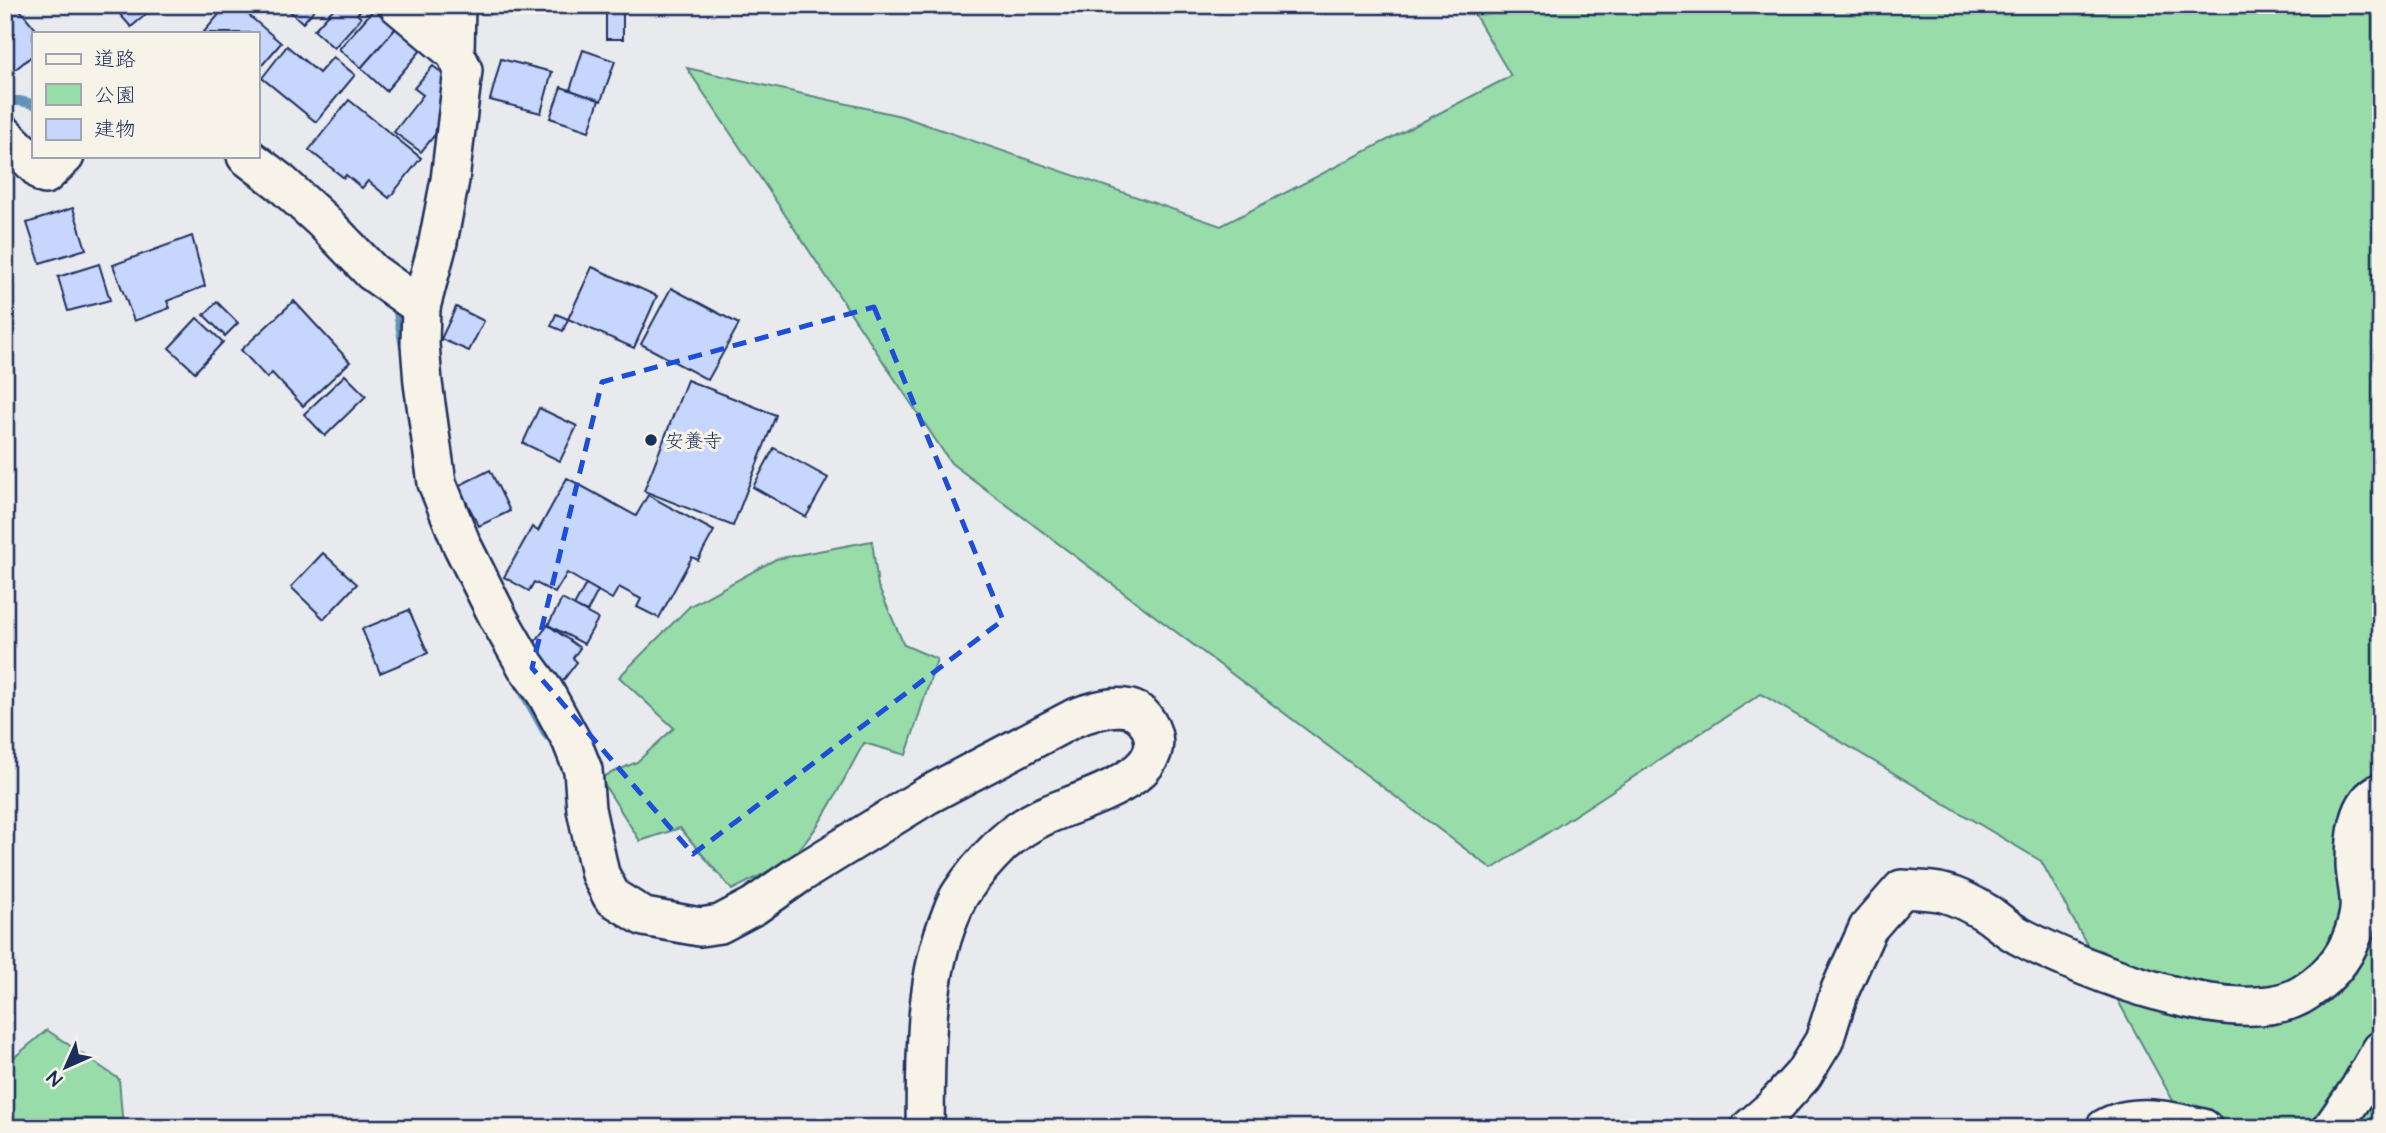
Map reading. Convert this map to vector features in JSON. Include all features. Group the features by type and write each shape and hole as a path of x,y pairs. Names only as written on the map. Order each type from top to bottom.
{"street":[{"path":"398,5 455,53 463,70 456,141 437,247 415,302 423,383 438,483 462,545 493,607 526,666 545,692 583,770 586,809 600,874 612,897 644,917 700,927 720,924 754,906 797,876 926,796 1074,718 1097,709 1120,707 1143,715 1154,733 1155,751 1143,769 1128,781 1039,818 1003,843 960,894 946,926 936,961 929,1017 925,1128"},
{"path":"455,53 456,5"},
{"path":"5,135 44,175 63,158"},
{"path":"249,158 281,182 372,272 415,302"},
{"path":"1751,1128 1803,1075 1824,1041 1840,990 1868,928 1902,889 1941,893 1985,913 2021,937 2097,972 2177,998 2228,1006 2266,1006 2295,1000 2321,982 2340,962 2352,939 2358,919 2360,893 2355,864 2359,827 2364,807 2381,792"},
{"path":"2332,1128 2360,1089 2381,1049"},
{"path":"2105,1128 2140,1118 2203,1128"}],"highlighted area":[{"path":"874,307 1003,620 693,854 532,668 602,382"}],"green space":[{"path":"1469,5 2381,5 2381,1128 2188,1128 2041,861 1761,694 1492,869 951,463 687,68 901,116 1221,226 1511,76"},
{"path":"872,541 878,586 904,645 937,659 906,755 864,743 823,817 804,844 780,864 732,890 680,828 640,841 600,778 637,762 674,728 619,677 690,606 776,559"},
{"path":"47,1030 119,1079 123,1128 5,1128 5,1065"}],"building":[{"path":"5,5 16,5 38,32 32,32 32,56 12,72 5,64"},
{"path":"112,5 157,5 131,27"},
{"path":"227,5 237,5 281,43 259,69 259,32 204,32"},
{"path":"283,5 318,5 303,23"},
{"path":"337,5 365,5 357,14 361,18 334,48 314,30"},
{"path":"530,5 613,5 613,10 530,10"},
{"path":"375,8 397,27 361,68 339,49"},
{"path":"606,10 623,10 623,39 606,39"},
{"path":"397,27 422,49 386,91 361,68"},
{"path":"287,46 319,73 333,57 355,75 316,122 262,78"},
{"path":"583,50 615,61 601,101 570,90"},
{"path":"501,59 552,72 541,113 490,100"},
{"path":"433,66 452,81 446,121 421,152 394,132 423,95 414,88"},
{"path":"561,87 599,100 589,131 550,118"},
{"path":"349,100 421,158 389,198 368,181 362,188 346,175 344,178 309,150"},
{"path":"73,208 86,249 40,263 27,223"},
{"path":"192,236 205,286 167,301 170,308 134,321 113,265"},
{"path":"99,264 110,300 68,311 58,277"},
{"path":"592,267 657,296 634,348 568,319"},
{"path":"671,288 739,324 708,380 641,344"},
{"path":"294,301 350,362 303,406 272,373 267,378 241,350"},
{"path":"217,302 238,323 225,336 204,315"},
{"path":"456,307 484,321 469,351 441,339"},
{"path":"556,314 568,319 563,331 551,326"},
{"path":"197,318 223,342 195,372 169,348"},
{"path":"345,375 366,396 325,436 304,414"},
{"path":"687,380 776,415 733,526 644,491"},
{"path":"539,408 577,426 560,461 523,443"},
{"path":"774,448 828,478 806,517 753,487"},
{"path":"490,470 510,511 479,526 458,486"},
{"path":"567,478 636,516 648,495 714,531 698,560 692,557 659,618 637,607 641,599 619,587 612,599 567,573 555,593 534,582 529,591 504,577 532,527 538,531"},
{"path":"323,553 357,584 324,619 291,587"},
{"path":"586,584 598,591 587,612 574,606"},
{"path":"562,599 598,619 584,644 548,625"},
{"path":"409,610 428,653 380,673 362,629"},
{"path":"548,625 580,648 573,658 577,662 562,682 547,672 551,668 528,651"}],"waterway":[{"path":"5,101 32,104"},
{"path":"396,301 404,348"},
{"path":"520,686 548,736"}],"place":[{"name":"安養寺","path":"651,440"}]}
